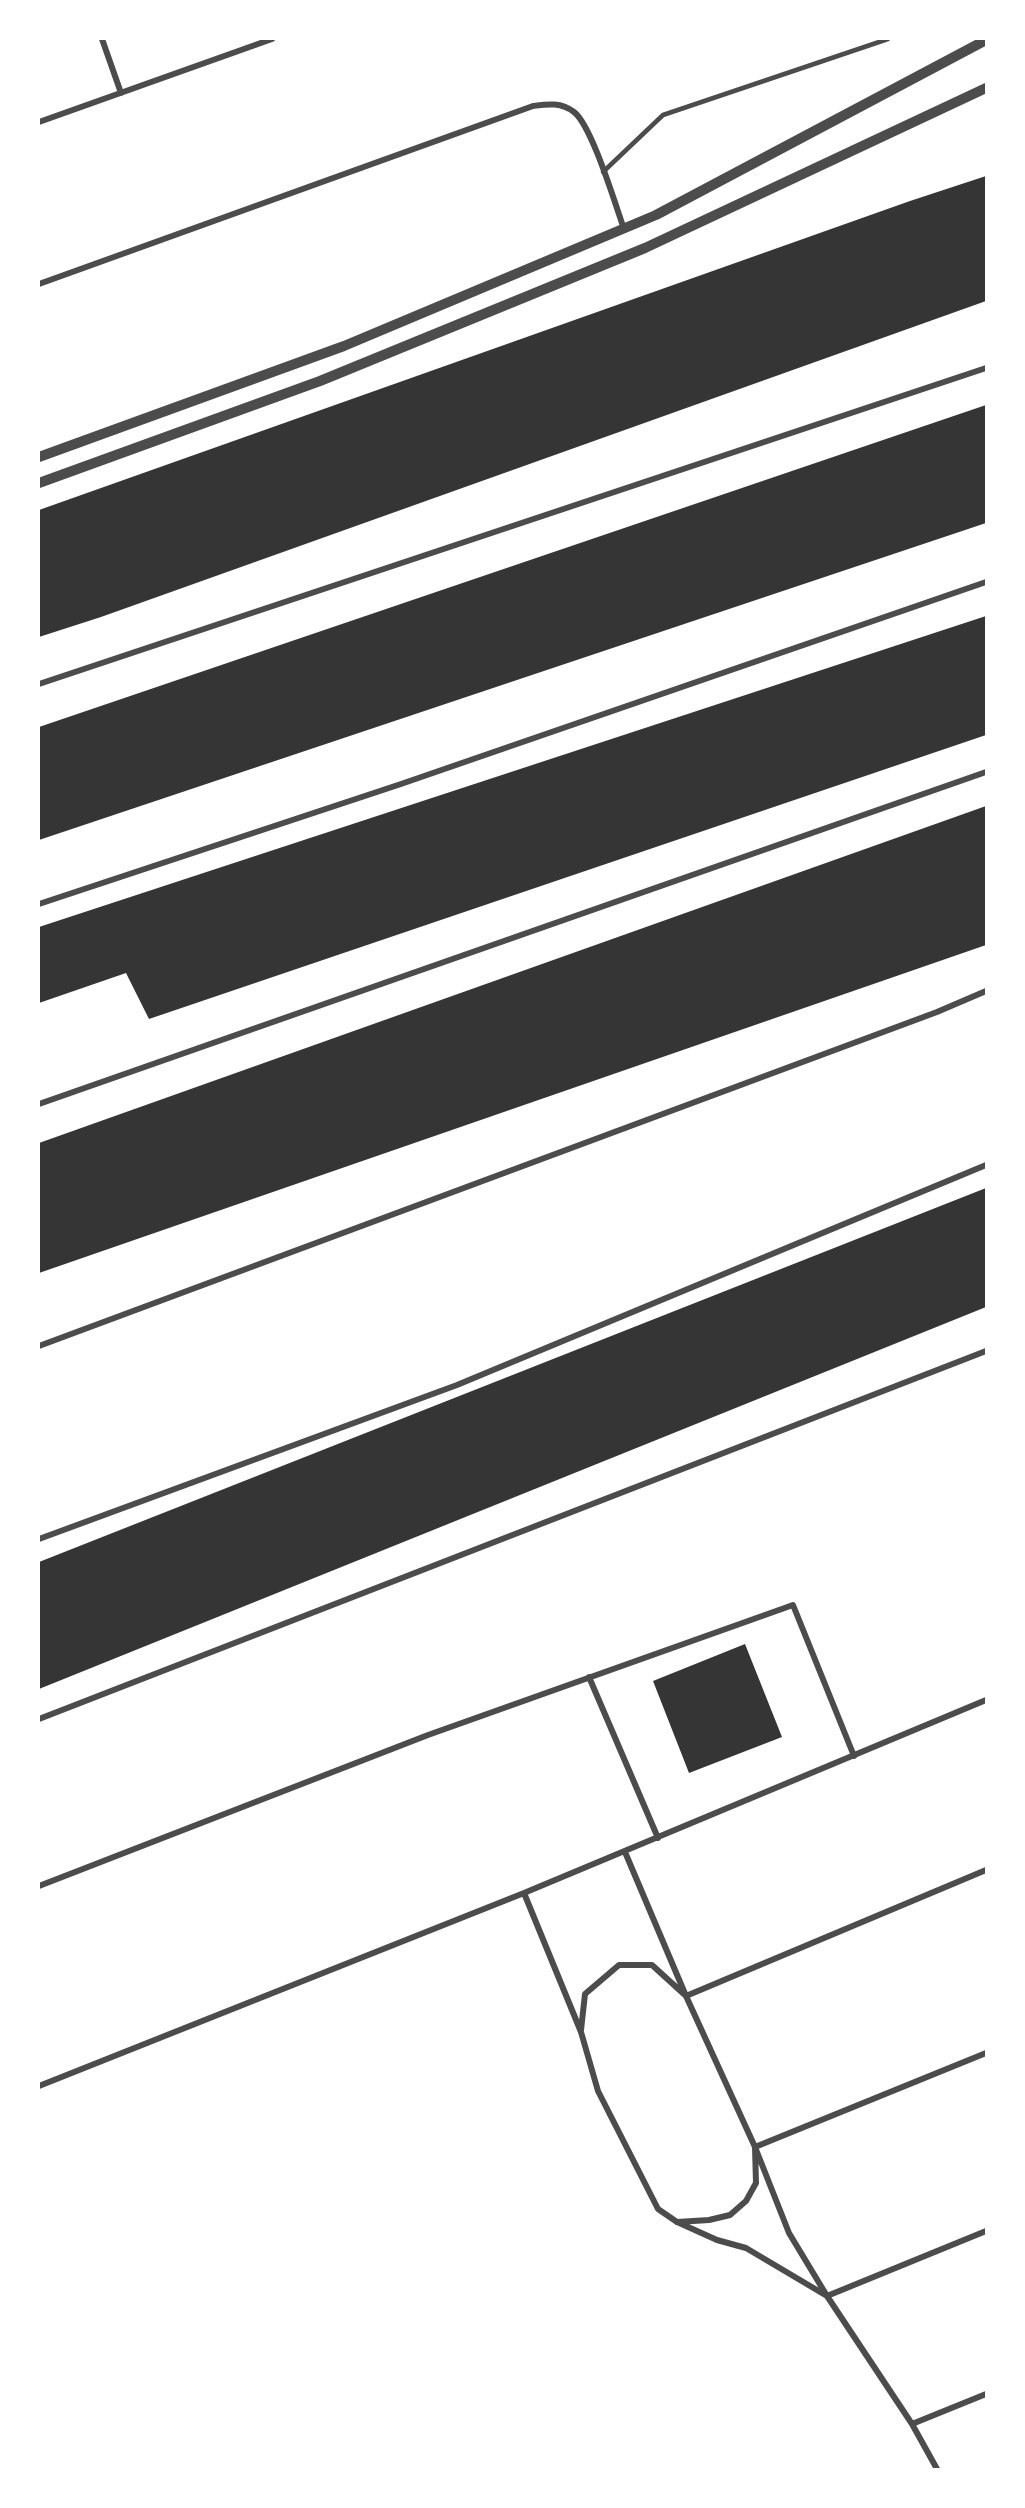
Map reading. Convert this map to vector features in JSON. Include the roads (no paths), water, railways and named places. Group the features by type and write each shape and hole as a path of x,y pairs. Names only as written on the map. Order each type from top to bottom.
{"street":[{"path":"102,39 121,93"},
{"path":"39,122 272,39"},
{"path":"39,457 344,346 625,229 656,215 986,40"},
{"path":"39,483 320,381 645,248 986,88"},
{"path":"39,284 533,106 555,103 574,112 587,130 625,229"},
{"path":"39,684 986,368"},
{"path":"39,904 401,784 986,582"},
{"path":"39,1104 986,772"},
{"path":"39,1346 937,1012 986,991"},
{"path":"39,1539 457,1385 986,1165"},
{"path":"39,1719 986,1351"},
{"path":"39,1886 428,1735 793,1605 854,1756"},
{"path":"589,1677 657,1838"},
{"path":"39,2086 625,1852 986,1700"},
{"path":"625,1852 686,1996 755,2147 789,2233 827,2296 912,2424 936,2467 926,2469"},
{"path":"686,1996 986,1870"},
{"path":"524,1893 581,2032 598,2091 658,2209 676,2222 717,2240 746,2248 827,2296"},
{"path":"581,2032 585,1994 619,1965 652,1965 686,1996"},
{"path":"755,2147 986,2053"},
{"path":"676,2222 710,2220 730,2215 746,2201 756,2183 755,2147"},
{"path":"827,2296 986,2231"},
{"path":"912,2424 986,2394"}],"lane":[{"path":"603,172 663,114 888,39"}]}
